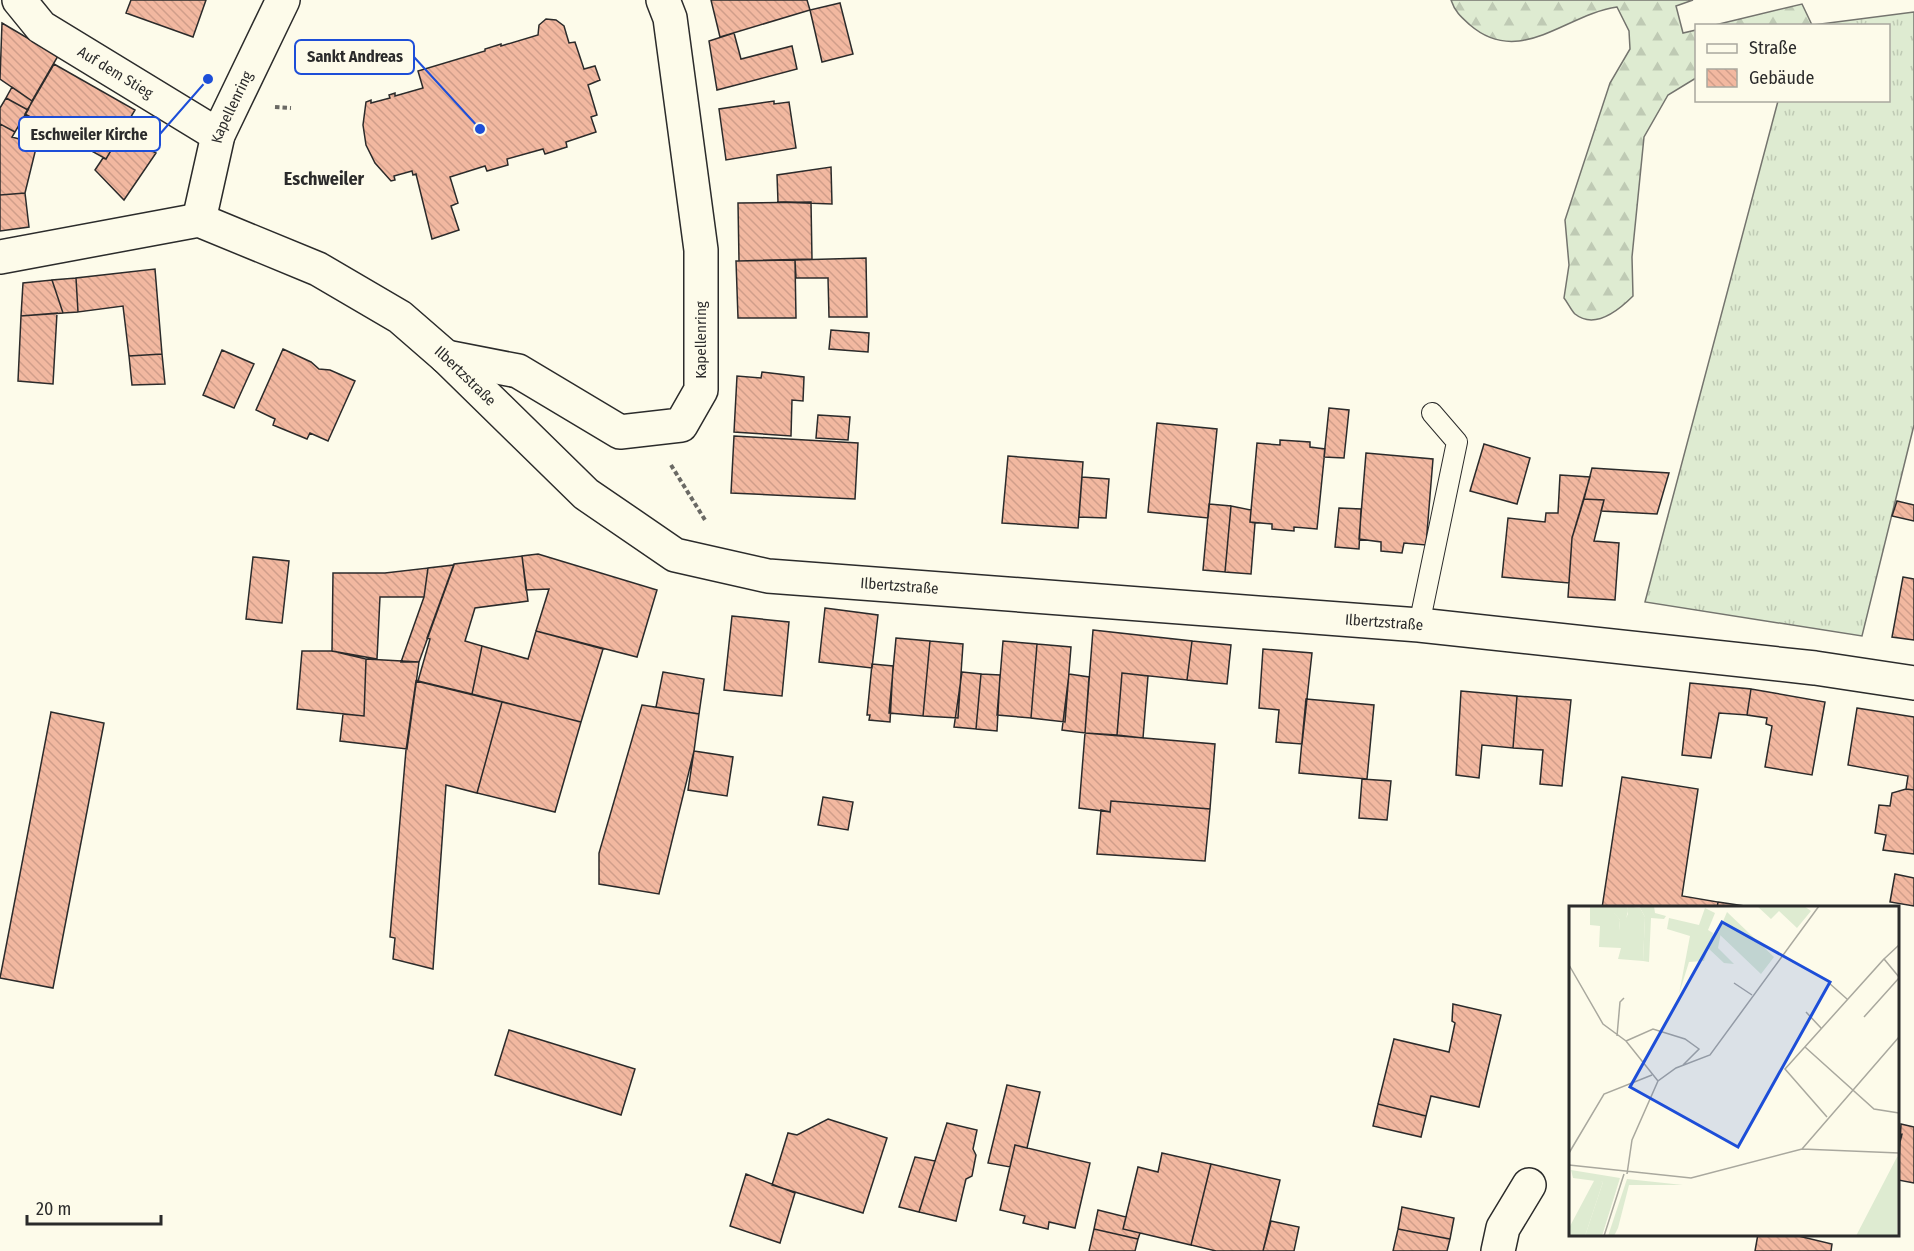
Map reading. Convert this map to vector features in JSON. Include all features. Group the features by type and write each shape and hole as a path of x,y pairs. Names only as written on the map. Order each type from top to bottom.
{"street":[{"name":"Auf dem Stieg","path":"19,0 41,27 218,135"},
{"name":"Kapellenring","path":"199,220 218,135 283,0"},
{"name":"Kapellenring","path":"446,357 518,371 620,432 681,426 701,390 701,250 670,18 663,0"},
{"path":"0,257 199,220"},
{"name":"Ilbertzstraße","path":"199,220 318,269 400,317 446,357 586,494 675,555 768,576 1419,625 1815,668 1914,683"},
{"path":"1498,1251 1503,1228 1529,1185"}],"lane":[{"path":"1419,625 1457,442 1432,413"}],"path":[{"path":"649,429 708,525"}],"green space":[{"path":"1451,0 1693,0 1676,6 1683,33 1695,30 1695,79 1668,95 1644,137 1632,257 1633,296 1607,316 1591,320 1583,318 1575,314 1564,298 1569,265 1565,220 1610,83 1630,49 1629,31 1617,7 1598,12 1543,35 1525,40 1507,41 1489,37 1470,25 1456,11"},
{"path":"1802,4 1812,24 1719,24"},
{"path":"1914,12 1914,425 1862,636 1645,602 1778,102 1890,102 1890,24 1821,24"}],"building":[{"path":"131,0 206,0 193,37 126,13"},
{"path":"711,0 807,0 810,10 720,37"},
{"path":"840,3 853,54 822,62 810,10"},
{"path":"546,19 556,20 564,26 569,43 575,42 584,69 595,66 600,80 588,85 597,115 591,117 596,132 566,142 567,147 545,154 543,149 507,159 508,165 487,171 485,166 450,177 458,203 451,206 459,230 432,239 416,174 413,175 412,171 394,176 395,180 391,181 375,163 366,145 363,125 366,102 371,100 371,103 390,98 389,95 395,93 395,96 423,88 418,71 501,44 501,46 538,35 539,25"},
{"path":"2,23 58,56 32,101 0,79"},
{"path":"734,33 741,59 792,46 797,69 717,90 709,41"},
{"path":"54,64 135,110 106,159 25,114"},
{"path":"12,87 32,101 28,110 6,98"},
{"path":"6,98 28,110 15,132 0,124 0,108"},
{"path":"774,101 774,104 789,102 796,148 726,160 719,109"},
{"path":"0,124 15,132 12,137 37,144 25,193 0,195"},
{"path":"121,133 156,153 124,200 95,170 103,158 106,159"},
{"path":"831,167 832,204 778,202 777,175"},
{"path":"25,193 29,227 0,231 0,195"},
{"path":"811,202 812,259 739,261 738,203"},
{"path":"866,258 867,317 829,317 828,278 796,278 795,260"},
{"path":"795,260 796,318 738,318 736,261"},
{"path":"155,269 162,354 129,356 123,306 78,312 76,278"},
{"path":"76,278 78,312 63,313 52,280"},
{"path":"52,280 63,313 21,316 23,283"},
{"path":"57,313 53,384 18,381 21,316"},
{"path":"831,330 869,333 868,352 829,349"},
{"path":"283,349 311,362 319,369 330,370 355,381 328,441 310,433 307,439 273,425 275,419 256,410"},
{"path":"222,350 254,364 234,408 203,395"},
{"path":"162,354 165,384 132,385 129,356"},
{"path":"762,372 804,377 803,401 792,400 791,436 734,432 737,376 761,378"},
{"path":"1329,408 1349,410 1344,458 1324,457"},
{"path":"818,415 850,417 848,440 816,438"},
{"path":"1157,423 1217,429 1208,518 1148,512"},
{"path":"734,436 858,443 855,499 731,493"},
{"path":"1280,440 1310,442 1310,447 1325,449 1317,529 1294,527 1294,531 1272,529 1272,524 1250,522 1257,443 1280,445"},
{"path":"1484,444 1530,458 1517,504 1470,491"},
{"path":"1366,453 1433,459 1426,545 1404,543 1402,553 1381,551 1381,542 1359,539"},
{"path":"1008,456 1083,462 1078,528 1002,523"},
{"path":"1592,468 1669,473 1657,514 1601,511 1604,500 1584,499"},
{"path":"1560,475 1590,477 1572,538 1569,583 1502,577 1508,518 1545,522 1546,513 1558,513"},
{"path":"1082,477 1109,479 1106,518 1079,517"},
{"path":"1584,499 1604,500 1594,541 1619,543 1615,600 1568,597 1572,538"},
{"path":"1897,501 1914,505 1914,521 1892,516"},
{"path":"1209,504 1231,506 1225,572 1203,570"},
{"path":"1231,506 1251,510 1250,522 1255,523 1251,574 1225,572"},
{"path":"1339,508 1361,509 1359,549 1335,547"},
{"path":"538,554 657,590 637,657 536,631 549,589 526,590 522,556"},
{"path":"522,556 528,601 475,608 465,641 482,646 472,694 418,681 430,639 427,638 454,564"},
{"path":"253,557 289,561 282,623 246,619"},
{"path":"454,565 419,662 401,662 424,597 428,568"},
{"path":"428,568 424,597 380,597 377,659 332,651 333,573 385,573"},
{"path":"1903,577 1914,579 1914,640 1892,637"},
{"path":"825,608 878,615 872,668 819,662"},
{"path":"732,616 789,622 782,696 724,690"},
{"path":"1093,630 1192,641 1187,680 1122,673 1117,735 1085,733"},
{"path":"536,631 603,649 581,722 472,694 482,646 528,659"},
{"path":"896,638 930,641 923,716 889,713"},
{"path":"930,641 963,644 958,718 923,716"},
{"path":"1003,641 1037,644 1031,718 997,715"},
{"path":"1192,641 1231,645 1227,684 1187,680"},
{"path":"1037,644 1071,647 1065,722 1031,718"},
{"path":"1263,649 1312,653 1302,744 1276,742 1279,710 1259,708"},
{"path":"302,651 332,651 366,659 364,716 297,709"},
{"path":"366,659 419,662 407,749 340,741 343,714 364,716"},
{"path":"872,664 893,666 890,722 869,720 870,715 867,715"},
{"path":"663,672 704,679 699,714 656,707"},
{"path":"962,672 981,674 976,729 954,727"},
{"path":"1122,673 1148,676 1143,738 1117,735"},
{"path":"981,674 1000,675 997,731 976,729"},
{"path":"1069,674 1089,677 1085,733 1062,730"},
{"path":"416,681 502,702 477,793 446,785 433,969 393,959 395,938 390,937 406,750"},
{"path":"1690,683 1751,689 1747,715 1719,713 1711,758 1682,755"},
{"path":"1751,689 1825,702 1812,775 1765,767 1772,726 1766,724 1767,718 1747,715"},
{"path":"1461,691 1517,696 1513,748 1482,745 1479,778 1456,775"},
{"path":"1517,696 1571,700 1562,786 1540,784 1543,750 1513,748"},
{"path":"1306,699 1374,705 1367,779 1299,773"},
{"path":"502,702 581,722 555,812 477,793"},
{"path":"642,705 699,714 694,751 659,894 599,884 599,853"},
{"path":"1857,708 1914,717 1914,790 1906,789 1908,776 1848,765"},
{"path":"51,712 104,723 53,988 0,978"},
{"path":"1085,733 1215,744 1210,809 1111,801 1110,812 1079,808"},
{"path":"694,751 733,757 727,796 688,790"},
{"path":"1622,777 1698,789 1682,896 1718,902 1717,906 1602,906"},
{"path":"1362,779 1391,781 1387,820 1359,818"},
{"path":"1906,789 1914,790 1914,854 1883,850 1886,835 1875,833 1879,805 1890,806 1892,793"},
{"path":"823,797 853,802 848,830 818,825"},
{"path":"1111,801 1210,809 1205,861 1097,854 1101,810 1110,812"},
{"path":"1895,874 1914,878 1914,906 1890,902"},
{"path":"1718,902 1744,906 1717,906"},
{"path":"1453,1004 1501,1015 1479,1107 1431,1096 1426,1116 1378,1104 1394,1039 1449,1052 1455,1023 1452,1021"},
{"path":"509,1030 635,1069 621,1115 495,1075"},
{"path":"1007,1085 1040,1092 1027,1148 1015,1145 1010,1167 988,1163"},
{"path":"1378,1104 1426,1116 1421,1137 1373,1126"},
{"path":"828,1119 887,1138 863,1213 772,1185 788,1133 797,1135"},
{"path":"947,1123 977,1130 973,1149 976,1155 972,1176 966,1179 956,1221 919,1212"},
{"path":"1901,1124 1914,1127 1914,1183 1899,1180"},
{"path":"1015,1145 1090,1163 1075,1228 1049,1222 1048,1229 1023,1223 1025,1216 1000,1210"},
{"path":"1162,1153 1211,1164 1191,1245 1123,1229 1138,1167 1158,1172"},
{"path":"915,1157 935,1161 919,1212 899,1207"},
{"path":"1211,1164 1280,1180 1263,1251 1216,1251 1191,1245"},
{"path":"746,1174 795,1193 780,1243 730,1226"},
{"path":"1402,1207 1454,1218 1450,1239 1398,1229"},
{"path":"1098,1210 1126,1217 1123,1229 1140,1233 1138,1239 1094,1229"},
{"path":"1271,1221 1299,1227 1294,1251 1263,1251"},
{"path":"1094,1229 1138,1239 1135,1251 1089,1251"},
{"path":"1398,1229 1450,1239 1447,1251 1393,1251"},
{"path":"1758,1236 1798,1236 1832,1244 1831,1251 1755,1251"}],"place":[{"name":"Eschweiler Kirche","path":"208,79"},
{"name":"Sankt Andreas","path":"480,129"}],"district":[{"name":"Eschweiler","path":"324,179"}]}
